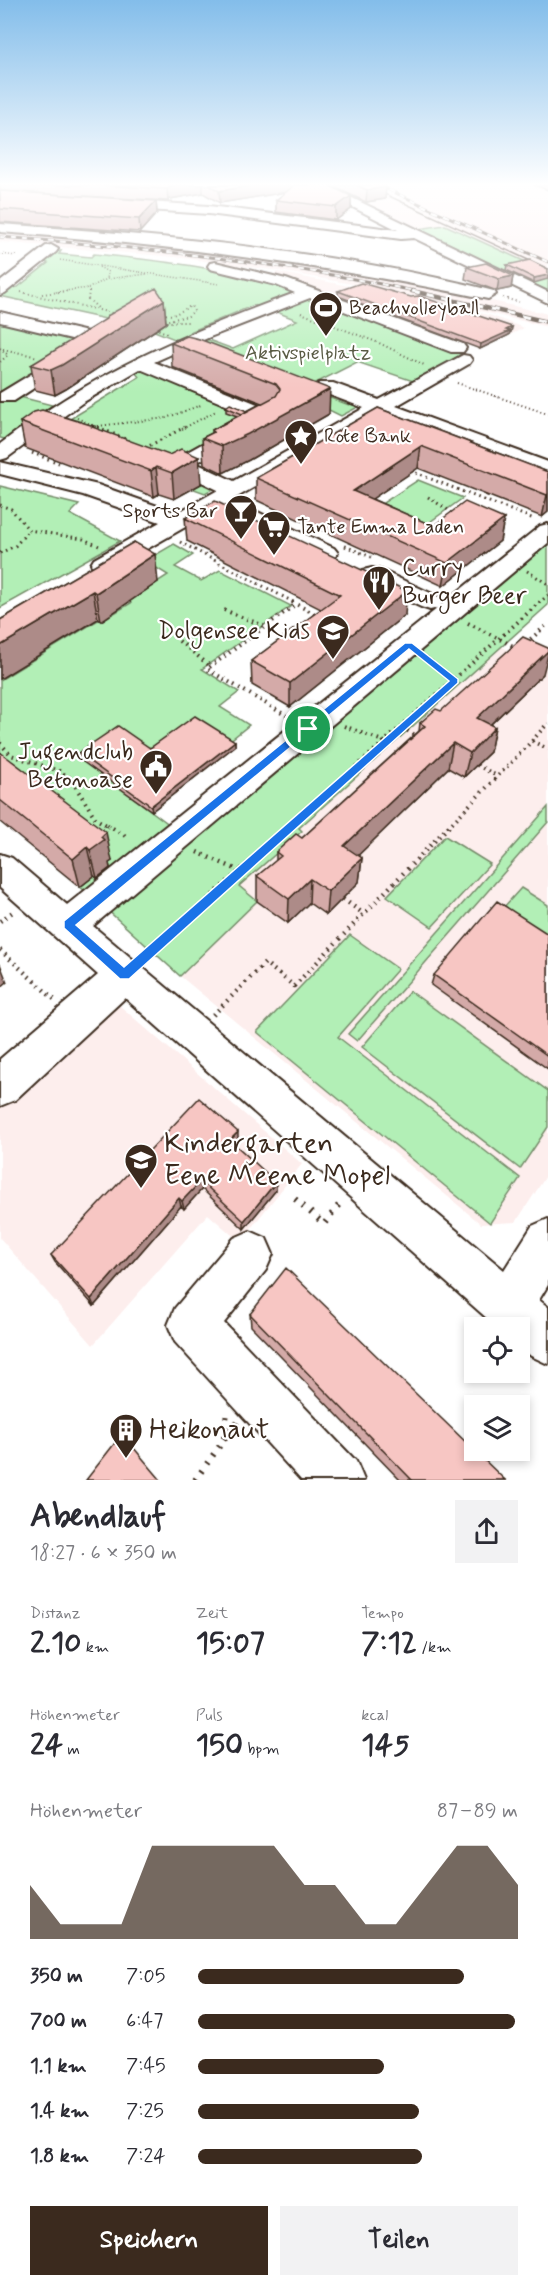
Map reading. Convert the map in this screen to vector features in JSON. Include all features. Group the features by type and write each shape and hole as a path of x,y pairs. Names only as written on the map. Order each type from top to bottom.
{"street":[{"path":"8,259 36,254"},
{"path":"257,254 426,281 488,294"},
{"path":"456,254 548,298"},
{"path":"0,290 7,279 32,255"},
{"path":"79,578 438,374 460,354 309,293 255,275 199,264"},
{"path":"0,454 57,410 140,363 309,293"},
{"path":"245,335 286,317 271,307"},
{"path":"0,317 99,340 7,398 57,410"},
{"path":"195,339 225,344"},
{"path":"140,363 222,401 268,415 180,464 225,495 348,564 430,602"},
{"path":"326,387 548,469"},
{"path":"463,460 483,445"},
{"path":"0,468 75,484 145,507 169,527"},
{"path":"68,925 408,645 543,525"},
{"path":"0,868 548,1339"},
{"path":"0,1086 124,975"},
{"path":"509,1305 548,1242"},
{"path":"250,1254 192,1325 336,1480"}],"path":[{"path":"107,279 108,272 90,264 222,285"},
{"path":"125,317 37,295 89,288 107,279 156,273"},
{"path":"89,288 88,299 98,309"},
{"path":"159,312 158,314 183,312 187,306 191,306 194,311 178,321 172,314"},
{"path":"271,307 379,343 446,376 442,378 548,414"},
{"path":"150,327 195,339"},
{"path":"1,348 62,363"},
{"path":"0,362 8,355 1,348"},
{"path":"97,426 166,418 222,401"},
{"path":"180,464 145,448 222,401"},
{"path":"57,410 135,444"},
{"path":"416,473 543,525"},
{"path":"476,506 487,495"},
{"path":"428,497 460,518"},
{"path":"0,505 10,509 29,530 83,539 118,556"},
{"path":"169,527 328,621"},
{"path":"0,553 15,546 29,530"},
{"path":"124,975 240,871 269,848 548,596"},
{"path":"296,604 207,669 313,725 329,720 385,742"},
{"path":"224,610 265,627"},
{"path":"464,621 519,649 548,624"},
{"path":"179,641 210,666"},
{"path":"408,645 455,681"},
{"path":"193,1034 265,963 294,986 548,723"},
{"path":"401,728 425,741"},
{"path":"532,741 548,749"},
{"path":"0,743 11,755 59,771 70,778 96,819 129,838"},
{"path":"477,765 498,776"},
{"path":"172,841 240,871"},
{"path":"269,848 274,851"},
{"path":"343,899 364,914"},
{"path":"0,950 75,1018"},
{"path":"296,1199 324,1224 360,1177"},
{"path":"195,1480 257,1395"}],"shaded area":[{"path":"141,254 231,254 343,270 420,284 548,314 548,327 392,291 273,270"},
{"path":"509,254 548,254 548,272"},
{"path":"277,272 456,307 492,316 524,328 480,350 272,275"},
{"path":"502,647 548,669 548,1173 516,1222 481,1224 180,976 257,901 239,886 301,831 298,828"},
{"name":"Kindergarten Eene Meene Mopel","path":"112,999 302,1164 240,1242 208,1214 93,1345 0,1238 0,1099"}],"green space":[{"path":"48,254 91,257 95,254 146,260 249,277 299,293 264,309 254,305 190,332 192,336 177,340 147,328 0,296 11,288 18,287 48,263 40,261"},
{"path":"470,254 509,254 548,272 548,292"},
{"name":"Aktivspielplatz","path":"309,297 457,351 460,355 416,382 357,362 310,386 309,390 349,405 356,401 362,405 341,416 305,398 181,350 206,339 233,349 297,320 274,311"},
{"path":"0,319 91,340 8,394 52,405 5,439 0,438"},
{"path":"141,368 255,413 175,463 216,487 205,493 96,453 70,419 139,377 136,373"},
{"path":"418,480 463,498 416,532 369,512"},
{"path":"0,486 79,505 70,514 120,541 0,608"},
{"path":"548,537 548,605 299,828 302,831 239,886 257,901 180,976 104,907"},
{"path":"174,544 193,555 175,567 201,581 220,570 291,606 202,669 239,692 220,707 249,725 228,742 162,747 80,758 174,828 91,895 80,887 94,876 97,878 109,868 107,865 112,861 0,773 0,680 98,620 101,621 131,603 129,600 168,575 145,561"},
{"path":"548,807 548,822 357,1041 348,1034"},
{"path":"445,836 490,864 432,927 387,896"},
{"path":"521,888 548,905 548,937 503,908"},
{"path":"350,935 398,969 338,1037 520,1178 490,1223 257,1032"},
{"path":"410,991 548,1091 548,1127 520,1169 362,1047"}],"building":[{"path":"530,260 548,269 548,275 534,278 507,265"},
{"path":"486,263 513,276 499,279 467,267"},
{"path":"361,283 411,297 419,296 512,327 506,330 510,331 481,344 338,291"},
{"path":"156,288 164,300 62,365 51,370 31,365 106,319 107,316"},
{"path":"187,336 330,389 222,446 202,438 214,432 212,430 276,396 280,389 276,384 171,343"},
{"path":"230,404 247,411 242,414 226,407"},
{"path":"378,408 548,472 548,494 421,446 353,491 433,526 465,502 504,519 447,563 256,478"},
{"path":"42,410 94,426 92,427 169,455 181,449 199,457 172,473 156,467 151,471 20,422 34,412"},
{"path":"215,501 407,591 290,683 251,661 340,595 185,518"},
{"path":"134,542 155,554 96,593 93,591 0,646 0,620"},
{"path":"523,637 548,648 548,651 477,718 495,727 470,753 453,743 344,846 362,858 328,891 310,879 289,899 257,876 281,856 276,852 296,834 302,838 425,726 420,723 436,709 441,711"},
{"path":"195,716 235,741 151,806 78,753 118,726 150,748"},
{"path":"0,752 106,832 101,837 104,840 90,850 87,847 73,859 0,800"},
{"path":"497,901 548,934 548,1056 434,975"},
{"path":"199,1098 238,1132 230,1140 276,1182 244,1221 201,1181 182,1201 179,1198 91,1299 51,1255"},
{"path":"286,1268 464,1440 464,1461 485,1461 505,1480 412,1480 250,1314"},
{"name":"Heikonaut","path":"122,1434 160,1479 159,1480 86,1480"}],"tram line":[{"path":"515,254 548,269"}],"railway":[{"path":"182,254 315,272 419,292"},
{"path":"530,254 548,262"},
{"path":"412,291 548,322"}],"place":[{"name":"Beachvolleyball","path":"326,337"},
{"name":"Rote Bank","path":"301,465"},
{"name":"Sports Bar","path":"241,540"},
{"name":"Tante Emma Laden","path":"274,556"},
{"name":"Curry Burger Beer","path":"379,611"},
{"name":"Dolgensee Kids","path":"333,660"},
{"name":"Jugendclub Betonoase","path":"156,795"},
{"name":"Kindergarten Eene Meene Mopel","path":"141,1189"},
{"name":"Heikonaut","path":"126,1459"}],"route":[{"path":"408,645 455,681 124,975 68,925 172,841 308,729 408,645"}]}
